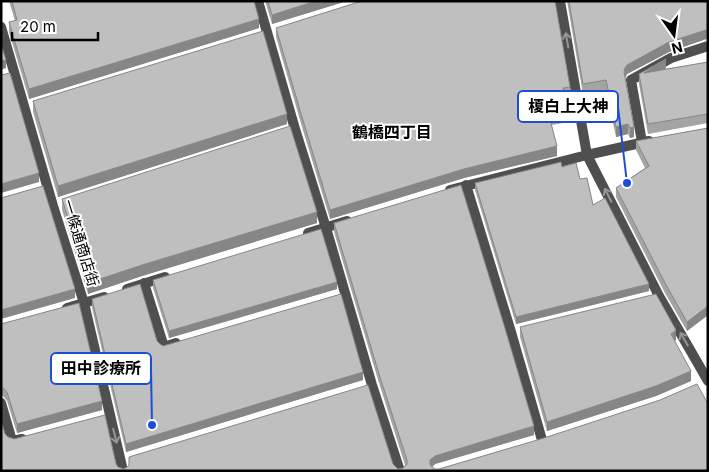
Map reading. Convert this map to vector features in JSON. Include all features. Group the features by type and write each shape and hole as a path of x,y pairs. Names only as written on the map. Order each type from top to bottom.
{"street":[{"path":"258,1 290,130 326,228 340,296 367,386 400,471"},
{"path":"560,1 587,155 655,297 705,382"},
{"name":"一條通商店街","path":"1,27 12,74 30,106 43,187 58,204 84,303 105,416 124,463"},
{"path":"642,142 631,80 671,58 708,46"},
{"path":"438,194 466,185 587,155 661,139"},
{"path":"466,185 516,331 542,440"},
{"path":"297,236 354,219"},
{"path":"56,311 173,274"},
{"path":"144,283 164,347 183,341"},
{"path":"1,403 12,442 30,437"}],"building":[{"path":"12,1 254,1 259,19 29,89 9,22 17,20"},
{"path":"268,1 316,1 272,15"},
{"path":"362,1 555,1 570,87 563,88 568,113 549,116 557,146 464,169 330,210 276,28"},
{"path":"569,1 708,1 708,30 669,42 627,65 624,72 634,127 630,128 628,124 616,127 606,80 583,84"},
{"path":"263,31 287,114 58,186 33,101"},
{"path":"1,44 6,60 1,61"},
{"path":"666,59 644,73 708,62 708,114 648,124 639,74"},
{"path":"10,73 39,173 1,184 1,75"},
{"path":"290,126 317,212 88,283 62,199"},
{"path":"708,128 708,306 687,322 616,188 649,166 636,141"},
{"path":"561,162 562,167 576,163 580,179 587,178 593,205 605,198 649,284 516,317 475,183"},
{"path":"461,185 534,426 435,456 430,460 432,467 439,469 544,438 660,400 697,384 708,404 708,471 1,471 1,420 5,434 14,439 105,415 116,464 124,469 129,465 129,457 368,385 393,464 398,469 403,468 407,464 407,460 334,223"},
{"path":"43,186 75,289 1,310 1,198"},
{"path":"321,229 337,282 169,331 153,280"},
{"path":"140,284 157,341 163,346 341,294 363,372 126,444 92,299"},
{"path":"656,294 676,330 671,334 691,371 656,386 547,422 520,327"},
{"path":"79,303 102,401 17,424 7,392 1,388 1,324"}],"place":[{"name":"榎白上大神","path":"627,183"},
{"name":"田中診療所","path":"152,425"}],"district":[{"name":"鶴橋四丁目","path":"392,132"}]}
